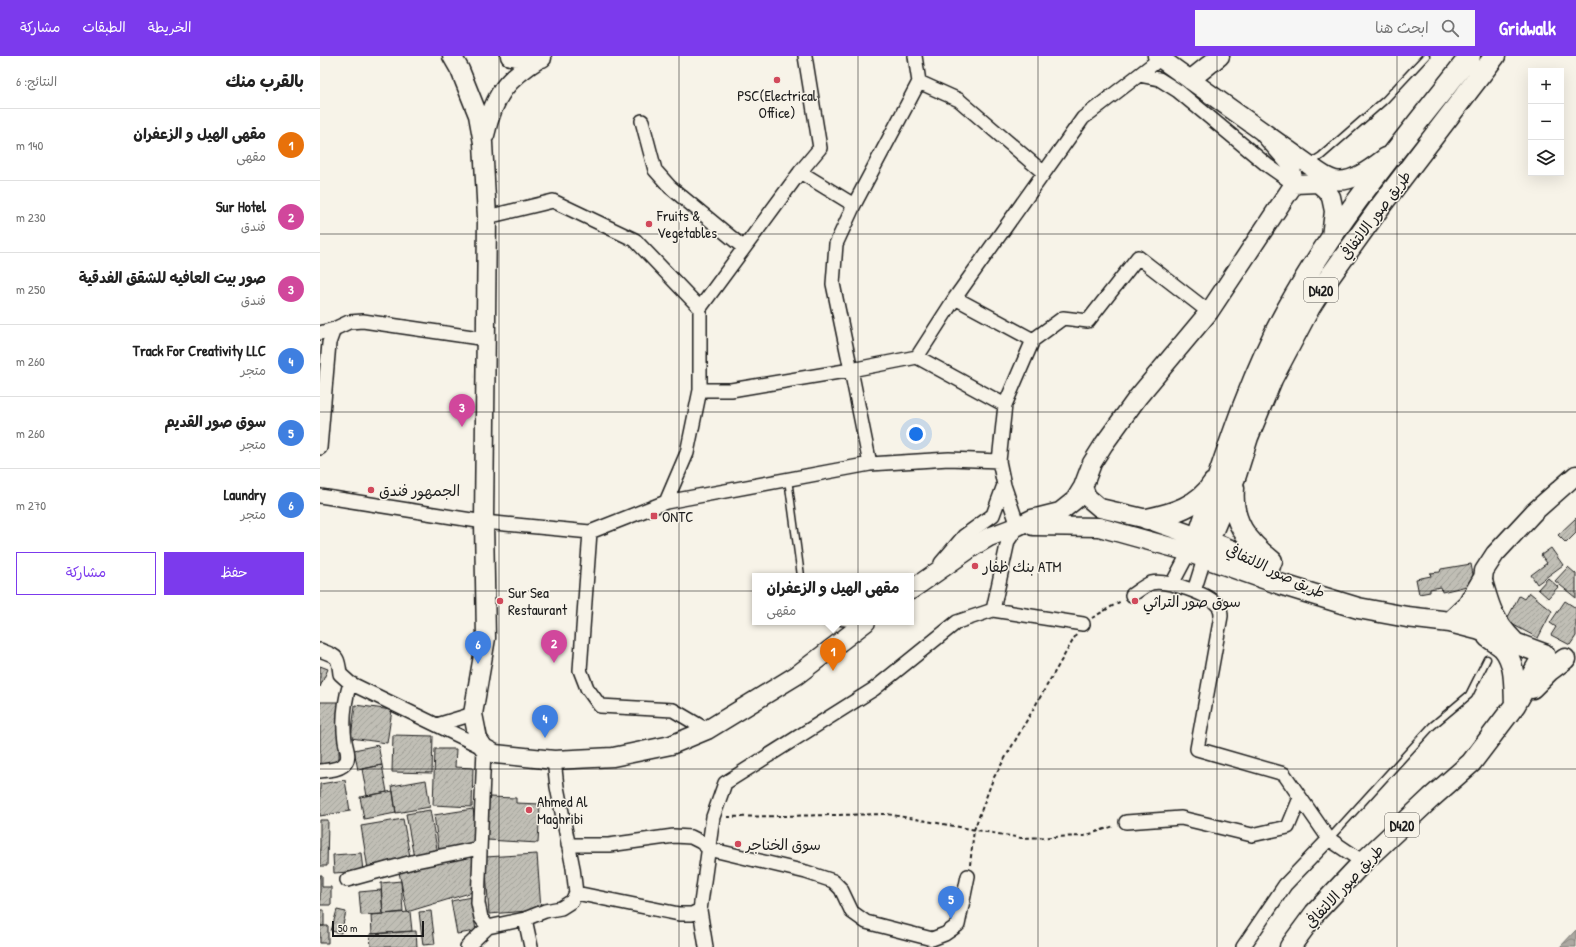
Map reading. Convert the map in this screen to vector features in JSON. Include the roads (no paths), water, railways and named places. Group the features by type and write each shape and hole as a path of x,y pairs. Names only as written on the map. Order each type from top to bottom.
{"main road":[{"name":"طريق صور الالتفافي","path":"1200,546 1228,472 1242,410 1264,356 1287,309 1331,237 1393,152 1470,56"},
{"name":"طريق صور الالتفافي","path":"1228,472 1248,437 1272,379 1310,307 1322,288 1382,204 1495,56"},
{"path":"1147,519 1169,514 1197,500 1228,472"},
{"path":"1228,472 1234,508 1242,528 1254,546 1288,574"},
{"name":"طريق صور الالتفافي","path":"1200,546 1288,574 1343,603"},
{"name":"طريق صور الالتفافي","path":"1200,546 1283,585 1358,608 1450,622 1477,629 1529,649 1515,705 1471,763 1431,798 1363,862 1315,912 1290,947"},
{"path":"1450,622 1468,605 1482,582"},
{"path":"1482,582 1490,610 1501,628 1529,649"},
{"path":"1477,629 1502,648 1510,658 1515,705"},
{"path":"1515,705 1549,671 1571,660"}],"street":[{"path":"452,56 460,70 478,115 483,143 487,217 484,522 486,638 473,714 478,738 484,748 478,903 479,914 488,927"},
{"path":"510,56 547,57"},
{"path":"666,502 687,452 700,390 700,308 800,172 820,148 805,56"},
{"path":"870,464 833,284 836,244 854,205 919,82 915,56"},
{"path":"1190,80 1220,56"},
{"path":"483,143 490,111 505,86 522,69 547,57"},
{"path":"917,357 955,298 1083,118 1139,75 1159,57 1325,176 1336,180 1346,180 1371,169 1393,152"},
{"path":"1139,75 1159,80 1178,91 1267,164 1294,184 1318,183 1331,197 1334,211 1331,237"},
{"path":"919,82 959,100 1044,173"},
{"path":"642,121 655,170 670,187 744,248"},
{"path":"914,588 989,537 1032,519 1064,510 1075,500 1083,487 1092,463 1104,444 1138,397 1209,312 1294,184 1290,164 1262,131"},
{"path":"800,172 854,205"},
{"path":"487,217 553,201 635,240 700,308"},
{"path":"1018,526 1004,485 999,461 1005,405 1033,340 1063,318 1088,321 1138,257 1209,312"},
{"path":"955,298 1033,340"},
{"path":"320,333 334,329 349,322 363,321 486,340"},
{"path":"320,448 329,343 334,329"},
{"path":"700,390 731,390 851,370 917,357 1005,405"},
{"path":"320,496 484,522 590,532 666,502 870,464 949,459 999,461"},
{"path":"1477,629 1484,571 1495,554 1534,512 1576,475"},
{"path":"932,576 964,536 993,515 997,508 1004,485"},
{"path":"1083,487 1087,497 1100,508 1147,519 1200,546"},
{"path":"1018,526 1099,527 1200,546"},
{"path":"993,610 1008,540 1018,526"},
{"path":"590,532 580,670 587,688 600,706 673,710 707,730"},
{"path":"1172,584 1200,546"},
{"path":"1194,591 1200,546"},
{"path":"1132,595 1151,583 1172,584 1194,591 1216,604 1220,609 1221,616 1197,749 1284,774 1329,839 1363,862"},
{"path":"706,947 700,910 714,817 725,783 874,689 957,622 993,610 1083,624"},
{"path":"320,650 335,656 339,661 340,674 350,683 495,754 554,760 613,757 671,745 707,730 797,675 863,625"},
{"path":"1529,649 1571,660"},
{"path":"320,771 342,767 347,762 348,754 345,735 344,703 350,683"},
{"path":"437,725 473,714"},
{"path":"467,947 488,927 525,919 561,908 572,901 576,893 573,868 557,787 554,760"},
{"path":"1126,822 1181,818 1252,835 1288,827 1300,798"},
{"path":"568,845 609,845 674,836 692,837 709,849 806,872 833,881 841,889 852,912 866,922 932,938 945,934 958,925 968,876"},
{"path":"1244,947 1285,886 1329,839"},
{"path":"347,880 416,861 480,848"},
{"path":"576,893 679,914 692,914 700,910"},
{"path":"525,919 531,947"}],"lane":[{"path":"1308,164 1321,156 1385,100 1426,56"},
{"path":"788,479 801,573"},
{"path":"1329,839 1432,726 1469,695 1487,659"}],"water":[{"path":"1576,930 1576,947 1560,947"}],"place":[{"name":"PSC(Electrical Office)","path":"777,80"},
{"name":"Fruits & Vegetables","path":"649,224"},
{"name":"صور بيت العافيه للشقق الفدقية","path":"462,427"},
{"name":"الجمهور فندق","path":"371,490"},
{"name":"ONTC","path":"654,516"},
{"name":"بنك ظفار ATM","path":"975,566"},
{"name":"Sur Sea Restaurant","path":"500,601"},
{"name":"سوق صور التراثي","path":"1135,601"},
{"name":"Sur Hotel","path":"554,663"},
{"name":"Laundry","path":"478,664"},
{"name":"مقهى الهيل و الزعفران","path":"833,671"},
{"name":"Track For Creativity LLC","path":"545,738"},
{"name":"Ahmed Al Maghribi","path":"529,810"},
{"name":"سوق الخناجر","path":"738,844"},
{"name":"سوق صور القديم","path":"951,919"}]}
